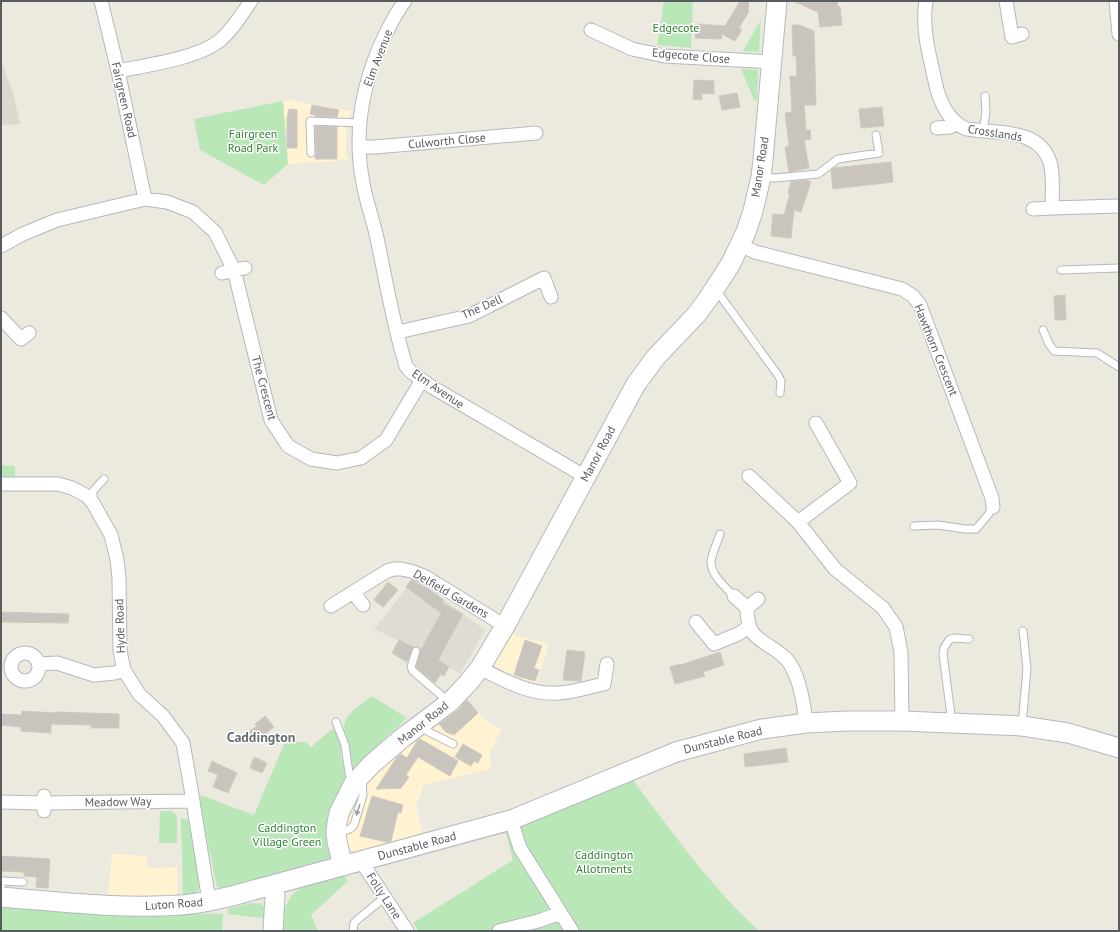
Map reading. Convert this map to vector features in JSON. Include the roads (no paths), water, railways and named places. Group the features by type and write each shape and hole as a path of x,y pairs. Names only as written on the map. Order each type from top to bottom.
{"street":[{"name":"Fairgreen Road","path":"101,1 146,199"},
{"path":"118,71 197,54 219,41 238,20 251,1"},
{"name":"Elm Avenue","path":"406,1 391,23 371,68 361,111 359,147 363,182 378,237 387,287 406,366 411,372 422,380 586,477"},
{"name":"Manor Road","path":"342,866 336,832 339,813 358,779 421,724 450,702 480,668 505,626 636,384 656,357 696,315 716,289 740,245 753,211 761,177 777,1"},
{"name":"Crosslands","path":"926,1 924,18 926,31 937,90 945,110 950,117 967,129 1017,134 1026,137 1041,146 1050,162 1052,170 1052,208"},
{"path":"1006,1 1012,37"},
{"path":"1116,1 1119,34"},
{"name":"Edgecote Close","path":"591,30 632,49 665,56 772,62"},
{"name":"Crosslands","path":"938,128 950,127 957,123"},
{"name":"Culworth Close","path":"359,147 375,147 536,133"},
{"name":"The Crescent","path":"1,245 57,220 146,199 167,202 193,212 215,232 234,270 271,420 288,446 311,459 337,463 361,458 386,440 422,380"},
{"path":"1033,209 1119,206"},
{"name":"Hawthorn Crescent","path":"740,245 755,252 902,289 913,296 920,305 992,498 993,507"},
{"name":"The Dell","path":"398,332 469,316 544,278 551,297"},
{"path":"1,318 22,339"},
{"path":"798,522 854,488 816,423"},
{"path":"749,476 798,522 835,569 883,608 896,627 901,652 902,721"},
{"name":"Hyde Road","path":"1,484 58,484 72,488 87,496 93,503 110,535 117,559 119,578 120,651 124,670 139,694 163,716 182,743 209,901"},
{"name":"Delfield Gardens","path":"331,606 387,571 394,569 406,570 426,577 505,626"},
{"path":"353,592 362,605"},
{"path":"734,596 747,608 748,628 754,635 782,655 794,670 803,701 806,723"},
{"path":"747,608 758,599"},
{"path":"696,622 710,646 748,628"},
{"path":"39,664 57,663 94,675 114,673 124,670"},
{"path":"480,668 508,682 536,691 558,693 604,684 607,664"},
{"name":"Dunstable Road","path":"342,866 511,820 676,752 762,729 806,723 902,721 1022,726 1068,732 1119,748"},
{"name":"Meadow Way","path":"1,802 44,803 192,801"},
{"path":"511,820 520,848 572,931"},
{"name":"Folly Lane","path":"361,861 407,931"},
{"name":"Luton Road","path":"1,897 124,906 181,905 209,901 342,866"},
{"path":"273,885 276,896 273,931"},
{"path":"499,931 538,921 561,913"}],"lane":[{"path":"983,131 986,112 985,96"},
{"path":"311,153 310,122 360,123"},
{"path":"761,177 775,178 818,174 838,159 879,153 876,135"},
{"path":"1061,270 1119,268"},
{"path":"716,289 778,375 781,381 780,393"},
{"path":"1043,330 1054,351 1097,353 1119,367"},
{"path":"93,503 93,491 104,479"},
{"path":"914,526 938,525 965,529 976,528 993,507"},
{"path":"720,534 711,561 713,571 734,596"},
{"path":"1022,726 1027,669 1023,631"},
{"path":"952,723 943,654 944,648 948,640 953,638 969,639"},
{"path":"416,651 411,667 450,702"},
{"path":"336,722 345,745 349,773 358,779"},
{"path":"421,724 427,731 453,744"},
{"path":"1,897 2,881 22,882"},
{"path":"353,931 354,923 385,897"}],"district":[{"name":"Caddington","path":"261,737"}],"park label":[{"name":"Edgecote","path":"676,28"},
{"name":"Fairgreen Road Park","path":"253,141"},
{"name":"Caddington Village Green","path":"287,835"},
{"name":"Caddington Allotments","path":"604,862"}]}
